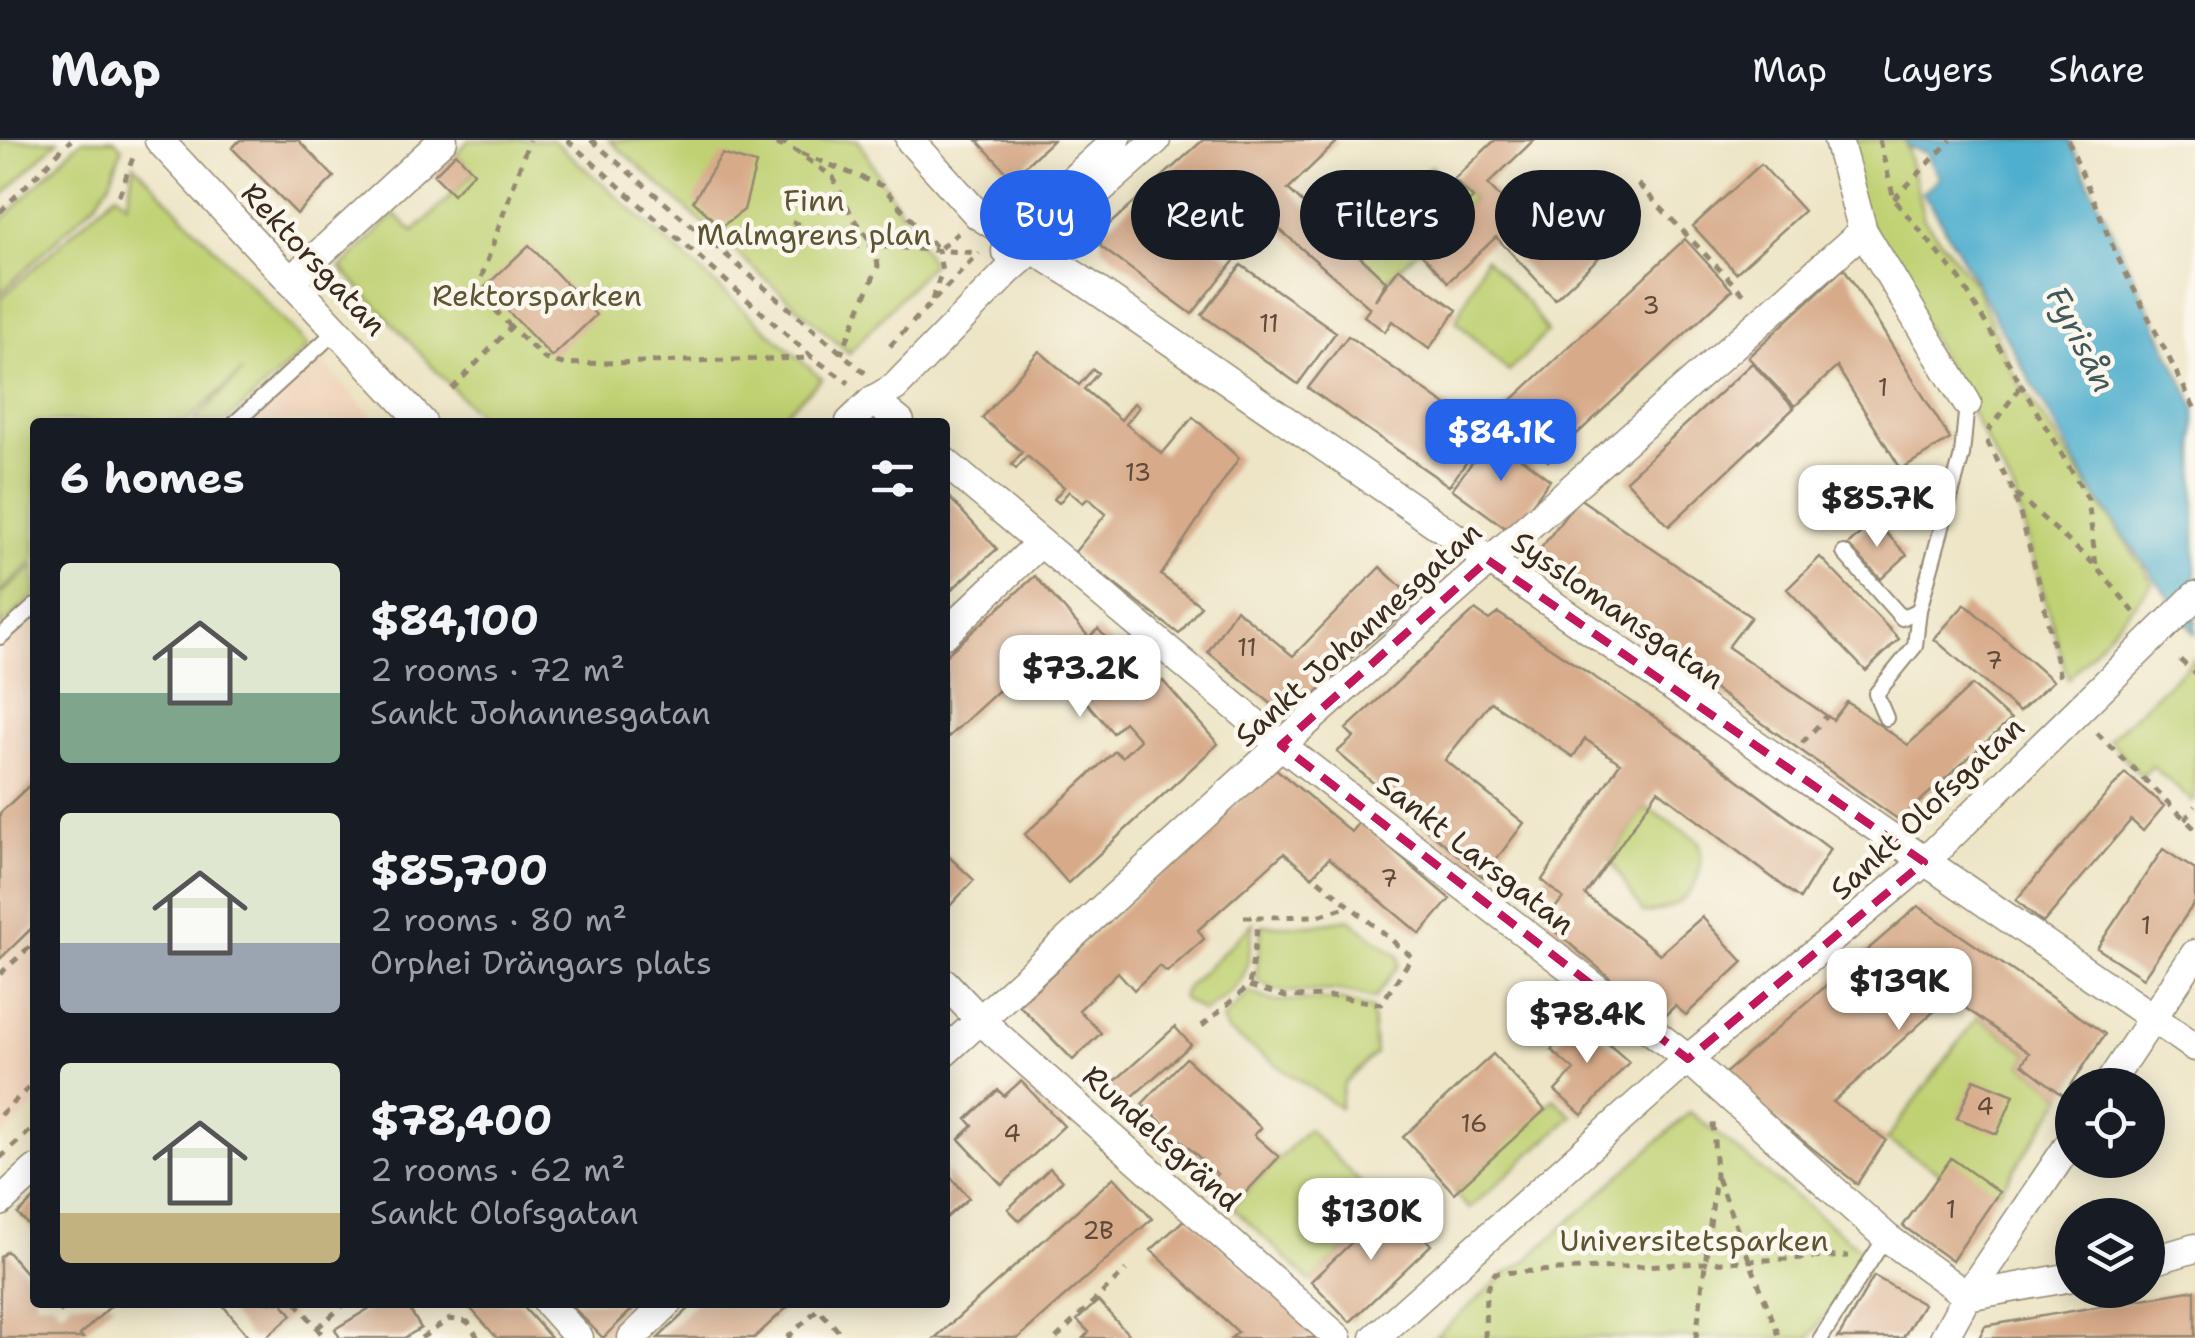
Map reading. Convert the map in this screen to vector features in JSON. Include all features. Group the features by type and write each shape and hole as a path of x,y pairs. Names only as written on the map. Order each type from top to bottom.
{"street":[{"name":"Rektorsgatan","path":"158,140 418,418"},
{"path":"291,280 443,140"},
{"name":"Sysslomansgatan","path":"910,140 980,216"},
{"path":"1083,170 1116,140"},
{"path":"1111,176 1156,140"},
{"path":"1838,140 1864,231 1967,403"},
{"name":"Sankt Johannesgatan","path":"950,1047 1488,560 1864,231"},
{"path":"847,409 864,386 888,369 1002,260"},
{"name":"Sysslomansgatan","path":"1048,260 2195,1047"},
{"path":"864,386 896,418"},
{"name":"Sankt Larsgatan","path":"950,466 1282,745 1688,1059 1881,1246 1968,1296"},
{"path":"950,629 1040,543"},
{"name":"Sankt Olofsgatan","path":"1375,1338 1688,1059 1924,862 2195,596"},
{"path":"2119,1068 2195,954"},
{"name":"Rundelsgränd","path":"950,988 980,1020 1338,1338"},
{"path":"1944,1338 2055,1166"},
{"path":"0,1202 30,1175"},
{"path":"2165,1257 2195,1248"},
{"path":"1968,1296 2055,1281"},
{"path":"553,1308 579,1338"},
{"path":"632,1338 664,1308"}],"lane":[{"path":"240,418 337,330"},
{"path":"1886,718 1876,694 1914,646 1919,610 1962,455 1967,403"},
{"path":"1844,553 1902,618 1919,610"},
{"path":"0,638 30,611"},
{"path":"1821,1338 1881,1246"}],"path":[{"path":"0,212 71,140"},
{"path":"119,196 136,152 146,140"},
{"path":"529,140 476,290 544,359 563,364 813,358"},
{"path":"567,140 813,358 864,386"},
{"path":"591,140 842,354 864,386"},
{"path":"760,140 882,186 938,250 942,271 930,304"},
{"path":"780,140 833,177 853,218 875,248 878,266 842,354"},
{"path":"1879,140 1894,199 1960,280 2088,500 2096,566"},
{"path":"1894,199 1951,140"},
{"path":"2068,140 2115,252 2195,409"},
{"path":"1641,187 1766,317"},
{"path":"792,222 856,246 979,253 878,359"},
{"path":"938,250 966,226"},
{"path":"452,389 511,327"},
{"path":"2019,381 2018,390 1984,436 2014,492 2041,589 2061,683"},
{"path":"847,409 864,386"},
{"path":"2014,492 2096,566 2134,612"},
{"path":"2180,660 2195,674"},
{"path":"1798,748 1827,716"},
{"path":"2096,732 2195,829"},
{"path":"2184,820 2195,806"},
{"path":"1250,986 1286,997 1334,996 1381,1004 1412,957 1317,880"},
{"path":"1244,917 1318,916 1349,906"},
{"path":"1202,1026 1250,986 1259,918"},
{"path":"0,974 30,947"},
{"path":"0,1114 30,1087"},
{"path":"1696,1338 1716,1176 1714,1123"},
{"path":"0,1158 30,1131"},
{"path":"1716,1176 1780,1338"},
{"path":"1485,1338 1486,1291 1495,1272 1707,1264 1881,1246"},
{"path":"1056,1338 1126,1270"},
{"path":"301,1308 326,1338"},
{"path":"318,1328 340,1308"},
{"path":"786,1338 818,1309 845,1338"},
{"path":"420,1338 450,1319 468,1322 478,1338"}],"highlighted area":[{"path":"1488,560 1924,862 1688,1059 1281,745"}],"shaded area":[{"path":"315,352 373,418 241,418"},
{"path":"30,611 30,1111 0,1138 0,638"}],"green space":[{"path":"0,140 58,140 0,198"},
{"path":"81,140 115,140 122,148 110,182 97,201 0,294 0,222"},
{"name":"Rektorsparken","path":"469,140 553,140 822,379 779,418 480,418 341,268 395,214 414,232 474,173 456,153"},
{"name":"Finn Malmgrens plan","path":"609,140 858,140 932,263 849,353"},
{"path":"1838,140 1905,140 1924,219 1975,285 2013,373 2153,583 2068,679 2014,492 1853,193"},
{"path":"134,164 309,347 230,418 198,418 242,372 190,418 30,418 30,565 0,592 0,299 116,193 127,203"},
{"path":"1485,258 1529,305 1547,332 1509,372 1456,321"},
{"path":"1363,260 1408,260 1386,281"},
{"path":"30,569 30,600 0,627 0,595"},
{"path":"2195,658 2193,802 2152,766 2142,777 2109,739"},
{"path":"1646,807 1699,841 1701,856 1690,892 1670,907 1643,913 1610,859"},
{"path":"1349,919 1399,957 1398,966 1374,999 1342,991 1285,991 1256,978 1262,925 1312,925"},
{"path":"1253,923 1246,967 1238,984 1203,1012 1182,998 1185,989"},
{"path":"1249,992 1272,1001 1339,1000 1372,1009 1375,1054 1344,1084 1340,1108 1227,1031 1222,1020"},
{"path":"1977,1017 2029,1053 2022,1064 2055,1089 2055,1109 1999,1192 1941,1173 1886,1140"},
{"path":"1554,1098 1573,1116 1469,1209 1454,1193"},
{"name":"Universitetsparken","path":"1690,1112 1870,1257 1809,1338 1434,1338 1504,1275 1525,1262"},
{"path":"1308,1129 1386,1209 1311,1282 1232,1207"}],"water":[{"name":"Fyrisån","path":"1905,140 2069,140 2195,407 2195,634 2092,491 1922,192 1940,178 1925,152 1907,147"}],"building":[{"path":"240,140 298,140 334,177 297,214 232,148"},
{"path":"977,140 1053,140 1021,170 1005,170"},
{"path":"1203,140 1339,140 1308,170 1300,170 1300,177 1288,189 1300,200 1300,247 1280,230 1280,170 1170,170"},
{"path":"1495,140 1534,140 1503,170 1495,170 1495,177 1488,184 1495,191 1495,238 1475,257 1475,170 1463,170"},
{"path":"456,153 474,172 453,194 434,175"},
{"path":"722,154 756,164 744,210 721,227 693,201"},
{"path":"1761,164 1804,211 1736,273 1693,226"},
{"path":"1131,205 1131,260 1234,261 1192,314 1111,254 1111,223"},
{"path":"1685,239 1732,290 1548,461 1501,410"},
{"path":"529,245 596,315 552,357 485,287"},
{"path":"1315,260 1364,260 1386,281 1375,300 1399,268 1457,310 1429,349 1392,321 1385,332 1364,316 1370,308"},
{"path":"1427,260 1471,260 1448,282"},
{"path":"1518,260 1596,260 1555,299"},
{"path":"1241,265 1336,332 1298,384 1202,315"},
{"path":"1844,268 1950,439 1901,469 1837,367 1795,406 1748,357"},
{"path":"1348,336 1487,434 1449,486 1308,388"},
{"path":"1039,351 1079,385 1093,369 1098,373 1084,389 1121,420 1134,403 1139,407 1126,424 1162,454 1193,417 1239,458 1161,575 1201,606 1179,634 1074,553 1106,514 1088,498 1083,503 1069,491 1059,503 1054,499 1064,487 1027,456 1016,469 1012,465 1022,452 982,418"},
{"path":"1752,363 1794,408 1669,526 1626,480"},
{"path":"1492,436 1550,480 1511,532 1452,489"},
{"path":"950,498 997,549 950,591"},
{"path":"1579,498 1751,617 1728,647 1833,720 1847,702 1908,745 1972,685 2011,720 1899,820 1532,560"},
{"path":"1874,520 1907,555 1881,579 1848,545"},
{"path":"1820,557 1899,639 1866,671 1787,589"},
{"path":"1380,567 1417,602 1349,660 1290,719 1208,652 1236,609 1293,656"},
{"path":"1035,576 1089,637 1098,629 1153,688 1163,681 1218,744 1068,883 1025,834 1115,751 1122,757 1140,740 1124,722 1113,733 1061,673 1053,680 1036,656 950,735 950,652"},
{"path":"1965,604 2053,681 2019,712 1934,639"},
{"path":"1475,610 1489,620 1498,613 1659,720 1830,849 1800,899 1658,790 1585,895 1660,954 1702,917 1743,962 1686,1015 1675,1006 1660,1020 1544,922 1563,898 1542,880 1620,763 1585,739 1573,757 1491,702 1445,760 1524,823 1483,877 1337,752 1354,737 1346,729"},
{"path":"1275,768 1351,832 1359,822 1450,899 1420,934 1329,858 1312,877 1284,853 1198,930 1204,939 1167,972 1159,966 1134,990 1118,972 1079,1010 1101,1033 1073,1060 1019,1005"},
{"path":"2125,773 2164,806 2143,831 2131,820 2043,923 2016,900"},
{"path":"30,785 30,930 0,959 0,813"},
{"path":"2163,849 2195,870 2195,902 2143,978 2097,948"},
{"path":"950,858 974,880 950,906"},
{"path":"1918,906 2105,1034 2083,1068 2055,1068 2055,1089 2022,1064 2029,1053 1950,997 1833,1102 1886,1140 1857,1184 1722,1076"},
{"path":"1579,1018 1629,1062 1582,1115 1555,1091 1574,1070 1551,1050"},
{"path":"1175,1027 1191,1045 1123,1105 1107,1088"},
{"path":"1493,1054 1545,1110 1454,1193 1403,1137"},
{"path":"1186,1058 1261,1128 1254,1135 1279,1157 1232,1207 1207,1184 1217,1174 1142,1104"},
{"path":"1974,1079 2014,1095 1997,1134 1957,1118"},
{"path":"1021,1081 1064,1126 1002,1185 959,1139 973,1126 967,1119 998,1090 1004,1096"},
{"path":"1951,1158 1999,1192 1952,1261 1903,1226"},
{"path":"1050,1168 1062,1181 1020,1221 1008,1209"},
{"path":"950,1176 969,1198 950,1215"},
{"path":"1114,1177 1152,1219 1018,1338 935,1338"},
{"path":"30,1203 30,1227 18,1214"},
{"path":"1393,1203 1431,1245 1350,1322 1311,1281"},
{"path":"1188,1216 1321,1338 1231,1338 1238,1332 1151,1250"},
{"path":"7,1251 30,1277 30,1308 58,1308 61,1312 65,1308 109,1308 80,1335 83,1338 0,1338 0,1257"},
{"path":"1874,1276 1923,1304 1903,1338 1838,1338"},
{"path":"2195,1290 2195,1336 1979,1338 1985,1326 2090,1308 2165,1308 2165,1295"},
{"path":"1098,1301 1129,1335 1083,1338 1089,1332 1077,1320"},
{"path":"225,1308 287,1308 292,1315 265,1338 250,1338"},
{"path":"370,1308 409,1308 421,1328 404,1338 340,1338 335,1329"},
{"path":"470,1308 524,1308 551,1338 497,1338"},
{"path":"574,1308 634,1308 603,1338"},
{"path":"690,1308 786,1308 754,1338 658,1338"}]}
